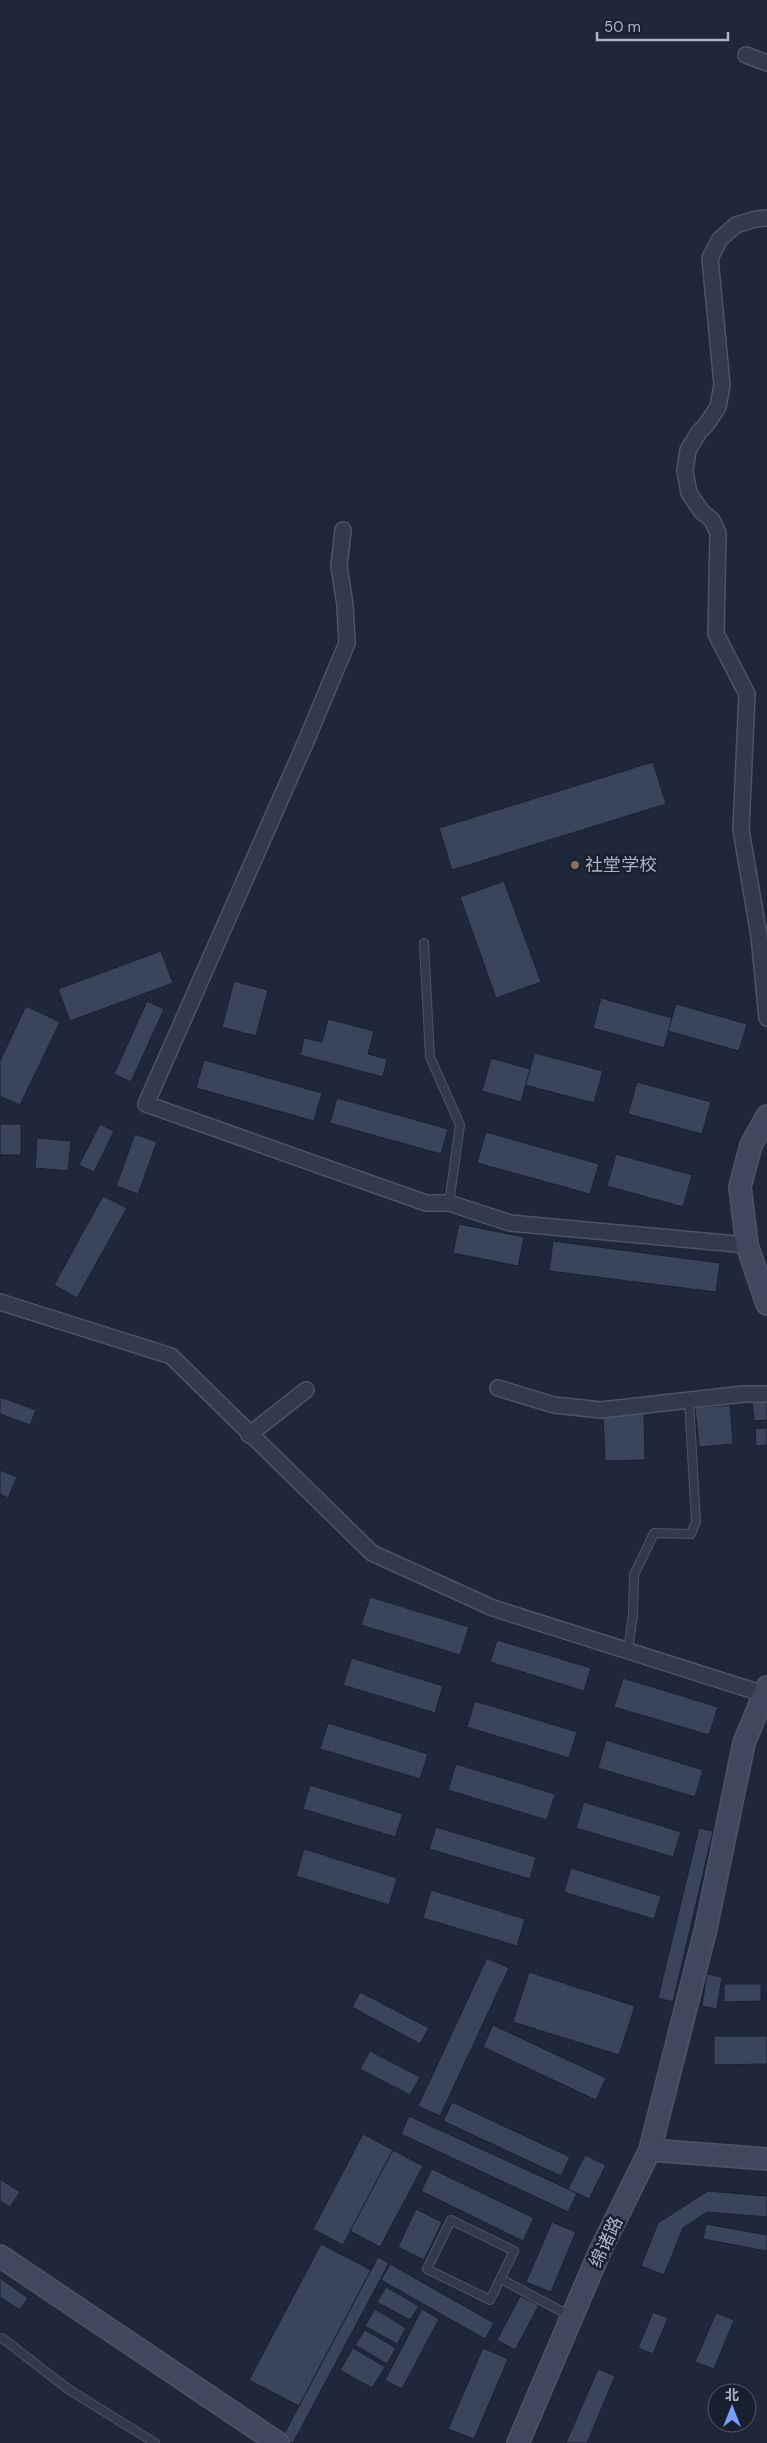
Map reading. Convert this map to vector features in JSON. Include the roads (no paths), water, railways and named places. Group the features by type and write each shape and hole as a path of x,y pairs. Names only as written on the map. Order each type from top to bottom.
{"street":[{"path":"746,55 767,63"},
{"path":"767,218 736,225 720,239 710,258 722,385 721,397 713,416 688,450 685,471 689,493 702,512 712,520 718,533 716,634 747,694 741,830 759,936 767,1018"},
{"path":"343,530 339,566 345,605 347,643 308,739 146,1104 426,1203 449,1203 510,1222 748,1245"},
{"path":"765,1123 751,1145 740,1187 748,1245 767,1304"},
{"path":"0,1302 171,1356 372,1553 493,1608 628,1651 763,1703"},
{"path":"498,1388 554,1405 601,1410 744,1394 767,1394"},
{"path":"250,1435 306,1390"},
{"name":"绵诸路","path":"518,2443 600,2251 650,2150 706,1928 744,1743 763,1703"},
{"path":"650,2150 767,2159"},
{"path":"1,2260 278,2443"}],"lane":[{"path":"424,943 430,1057 460,1125 449,1203"},
{"path":"628,1651 633,1614 634,1575 654,1533 691,1534 696,1522 689,1400"},
{"path":"451,2220 514,2251 501,2279 490,2300 427,2269 451,2220"},
{"path":"501,2279 572,2317"},
{"path":"2,2338 68,2389 155,2443"}],"place":[{"name":"社堂学校","path":"575,865"}]}
